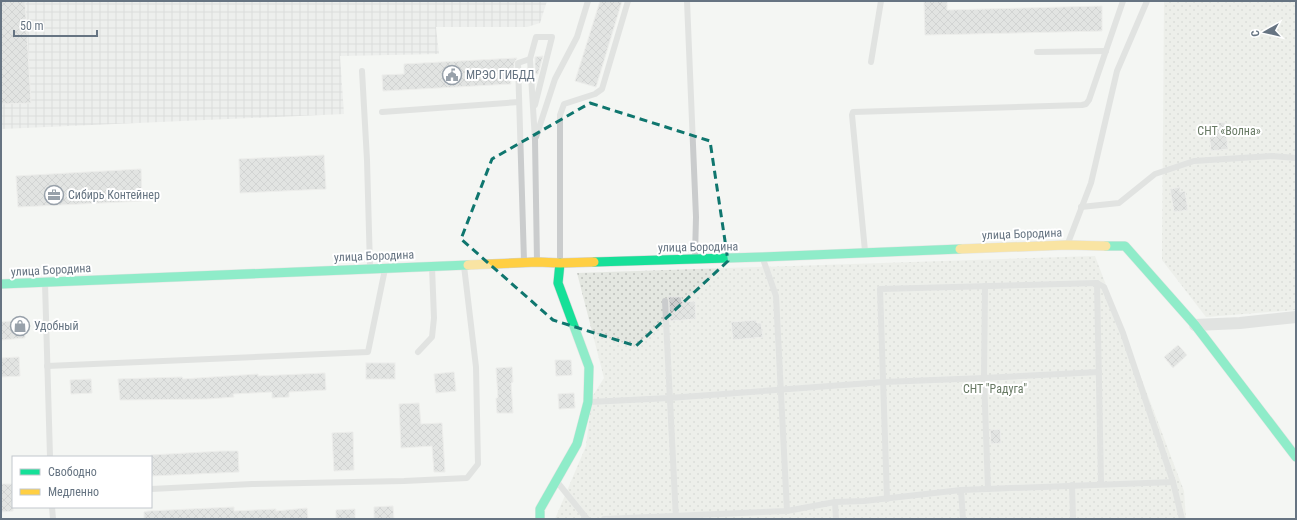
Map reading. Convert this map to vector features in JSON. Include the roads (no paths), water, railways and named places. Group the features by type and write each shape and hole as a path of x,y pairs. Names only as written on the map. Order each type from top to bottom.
{"main road":[{"name":"улица Бородина","path":"1,284 464,264 524,262 560,263 762,257 1067,244 1125,246 1195,325 1296,457"},
{"path":"540,519 540,510 577,444 588,402 589,367 558,283 560,263"}],"street":[{"path":"1195,325 1240,323 1296,317"}],"lane":[{"path":"535,140 555,79 577,37 588,1"},
{"path":"560,263 560,115 564,104 595,94 602,89 628,1"},
{"path":"687,1 696,217 695,258"},
{"path":"871,62 881,1"},
{"path":"865,253 852,115 853,112 1086,104 1123,1"},
{"path":"1067,244 1091,183 1117,71 1147,1"},
{"path":"533,110 552,37 536,37 530,60 533,110 535,140 537,262"},
{"path":"1037,52 1106,51"},
{"path":"524,262 518,63 530,60"},
{"path":"362,71 367,160 370,268"},
{"path":"382,112 519,102"},
{"path":"1081,207 1119,203 1155,174 1194,161 1272,156 1296,158"},
{"path":"762,257 776,296 787,511"},
{"path":"152,489 252,484 404,481 467,478 478,464 476,367 464,264"},
{"path":"418,352 432,337 434,318 432,266"},
{"path":"47,366 368,352 385,267"},
{"path":"45,282 50,456"},
{"path":"1097,283 1101,484"},
{"path":"887,499 880,290 1097,283 1104,287 1123,333 1173,482 1182,519"},
{"path":"985,286 984,378 988,489"},
{"path":"665,301 676,518"},
{"path":"588,402 669,398 884,382 1099,372"},
{"path":"556,480 587,519"},
{"path":"604,519 676,518 749,512 787,511 834,502 887,499 961,490 1173,482"},
{"path":"1072,485 1073,519"},
{"path":"961,490 963,519"},
{"path":"834,502 836,519"},
{"path":"52,508 53,519"},
{"path":"749,512 750,519"}],"place":[{"name":"МРЭО ГИБДД","path":"452,75"},
{"name":"Сибирь Контейнер","path":"54,195"},
{"name":"Удобный","path":"20,326"}],"park label":[{"name":"СНТ «Волна»","path":"1229,131"},
{"name":"СНТ \"Радуга\"","path":"995,389"}]}
